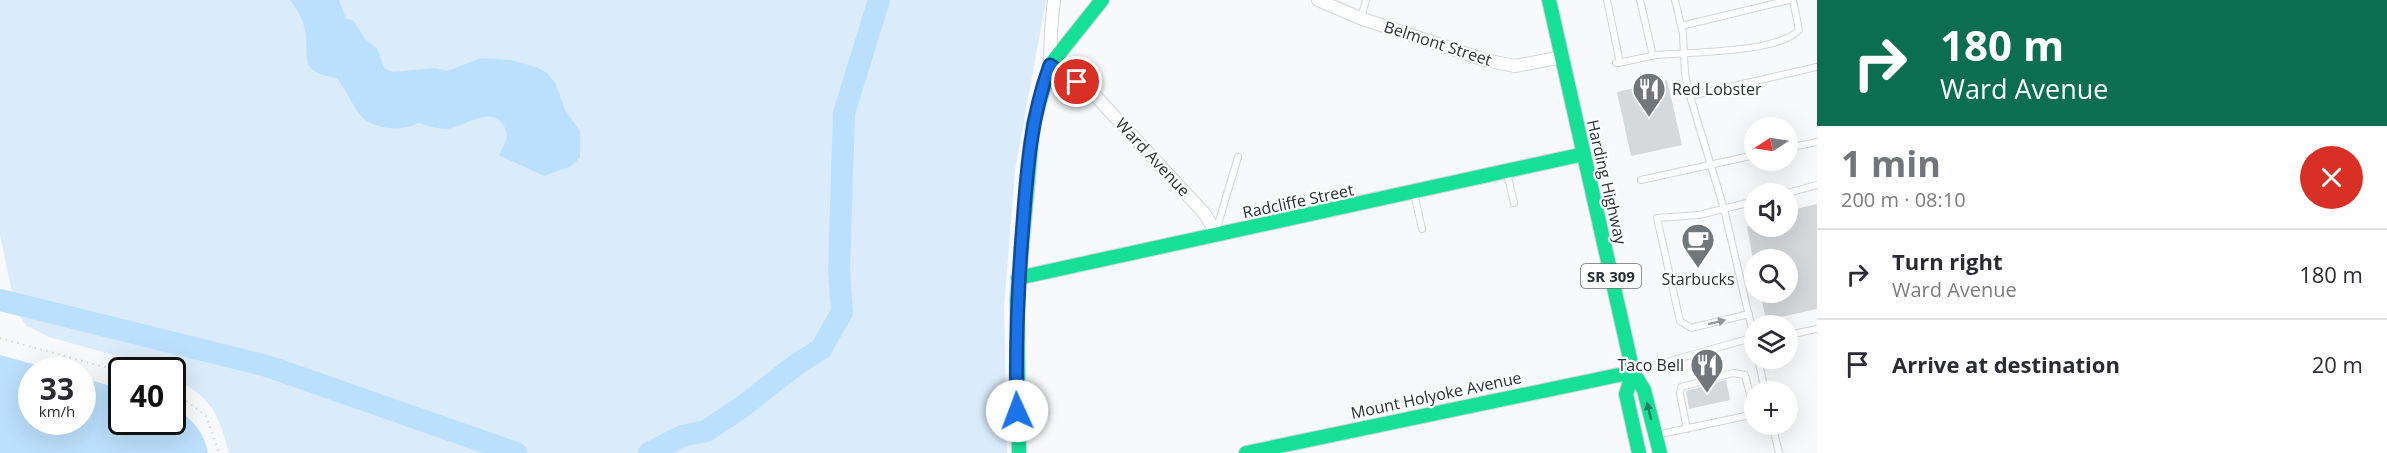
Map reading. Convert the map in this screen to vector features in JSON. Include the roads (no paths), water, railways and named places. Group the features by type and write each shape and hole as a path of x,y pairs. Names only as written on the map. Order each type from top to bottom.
{"street":[{"path":"1019,453 1016,333 1018,278 1032,134 1039,99 1050,65 1054,0"},
{"path":"1050,65 1102,0"},
{"name":"Belmont Street","path":"1318,0 1360,18 1485,60 1515,66 1562,57"},
{"name":"Harding Highway","path":"1548,0 1633,372 1644,390 1660,453"},
{"name":"Ward Avenue","path":"1050,65 1091,91 1098,98 1204,213 1217,233"},
{"name":"Radcliffe Street","path":"1018,278 1584,154"},
{"name":"Harding Highway","path":"1633,372 1626,394 1639,453"},
{"name":"Mount Holyoke Avenue","path":"1246,453 1633,372"}],"lane":[{"path":"1360,18 1366,0"},
{"path":"1607,0 1618,63 1653,56 1727,51 1788,38 1799,30 1791,0 1681,26"},
{"path":"1640,0 1653,56"},
{"path":"1675,0 1681,26 1685,74 1690,96 1724,209 1749,314 1691,328 1686,327 1680,321 1676,309 1657,218 1699,214 1724,209 1744,204"},
{"path":"1690,96 1817,67"},
{"path":"1798,146 1817,142"},
{"path":"1217,233 1238,157"},
{"path":"1641,180 1744,158"},
{"path":"1507,172 1514,203"},
{"path":"1798,190 1817,185"},
{"path":"1414,192 1422,229"},
{"path":"1798,333 1817,328"},
{"path":"1633,372 1744,342"},
{"path":"1656,435 1687,429 1755,414 1745,375 1733,373 1681,387 1680,394 1687,429"},
{"path":"1775,435 1779,453"}],"water":[{"path":"290,0 339,0 346,19 353,20 366,40 377,48 384,68 393,72 435,68 447,71 481,58 511,60 536,67 547,73 556,84 565,110 580,131 580,158 569,167 544,176 499,155 506,140 506,132 497,119 491,117 483,117 446,129 418,123 400,128 386,128 367,121 359,113 337,78 316,72 311,68 307,56 304,26"},
{"path":"0,355 18,360 18,435 96,435 96,382 108,385 108,435 186,435 186,416 200,432 208,453 0,453"}],"waterway":[{"path":"649,453 682,436 706,431 742,407 797,364 821,349 842,312 839,271 844,113 879,0"},
{"path":"0,300 267,366 516,453"}],"place":[{"name":"Red Lobster","path":"1649,118"},
{"name":"Starbucks","path":"1698,269"},
{"name":"Taco Bell","path":"1707,394"}]}
